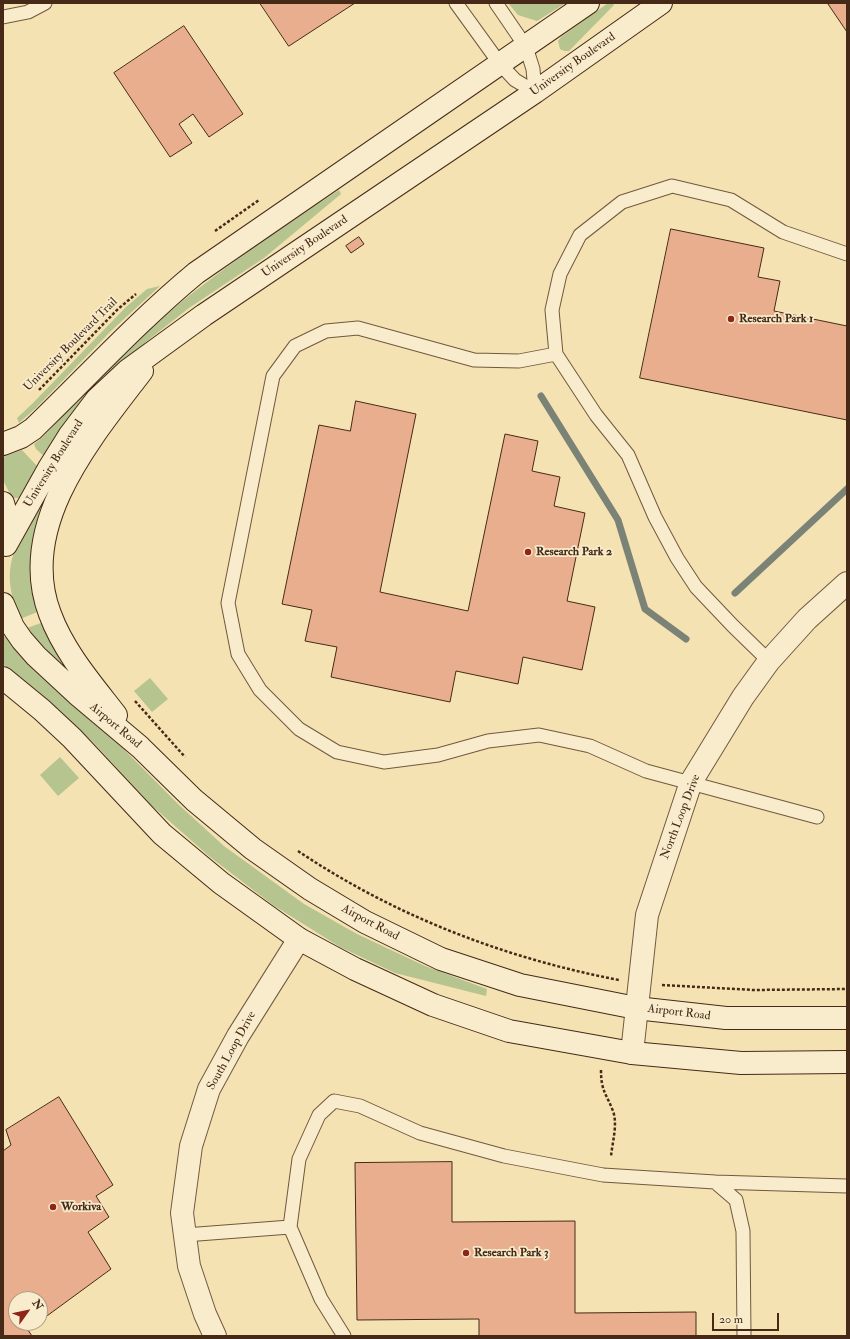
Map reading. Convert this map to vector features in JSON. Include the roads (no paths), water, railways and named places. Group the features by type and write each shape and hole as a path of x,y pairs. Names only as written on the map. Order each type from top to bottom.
{"main road":[{"path":"3,444 21,437 33,428 112,349 170,294 196,273 588,3"},
{"name":"University Boulevard","path":"4,549 49,468 69,436 97,399 127,372 210,311 535,92 661,3"},
{"path":"140,747 84,673 57,631 42,588 40,563 43,541 49,520 68,479 87,447 161,346"},
{"path":"3,502 7,517 4,549"},
{"name":"North Loop Drive","path":"632,1053 647,915 691,782 735,709 769,661 807,619 847,583"},
{"name":"Airport Road","path":"3,604 13,627 36,656 77,694 140,747 190,796 253,849 310,889 364,922 441,959 520,985 636,1008 726,1018 847,1018"},
{"path":"3,678 42,710 72,738 162,834 220,883 300,939 355,969 433,1005 509,1031 632,1053 741,1063 847,1062"},
{"name":"South Loop Drive","path":"215,1336 205,1314 189,1266 182,1213 191,1146 209,1089 238,1036 300,939"}],"lane":[{"path":"3,17 28,12 45,3"},
{"path":"456,3 500,64 515,80 535,92"},
{"path":"496,3 526,47 533,69 535,92"},
{"path":"769,661 696,587 677,558 655,517 628,455 596,415 556,354 552,310 560,274 580,235 622,202 672,186 731,200 783,232 847,254"},
{"path":"556,354 519,361 474,360 358,328 326,331 295,346 273,376 228,603 238,654 260,690 299,729 337,752 384,762 438,755 488,741 539,735 590,746 646,771 817,816"},
{"path":"344,1336 321,1299 290,1228 299,1159 319,1115 334,1101 360,1106 420,1133 504,1156 608,1175 715,1182 847,1186"},
{"path":"715,1182 736,1200 743,1230 744,1336"},
{"path":"185,1235 290,1228"}],"waterway":[{"path":"541,396 618,520 645,609 686,639"},
{"path":"735,593 847,489"}],"place":[{"name":"Research Park 1","path":"731,319"},
{"name":"Research Park 2","path":"528,552"},
{"name":"Workiva","path":"53,1207"},
{"name":"Research Park 3","path":"466,1253"}]}
